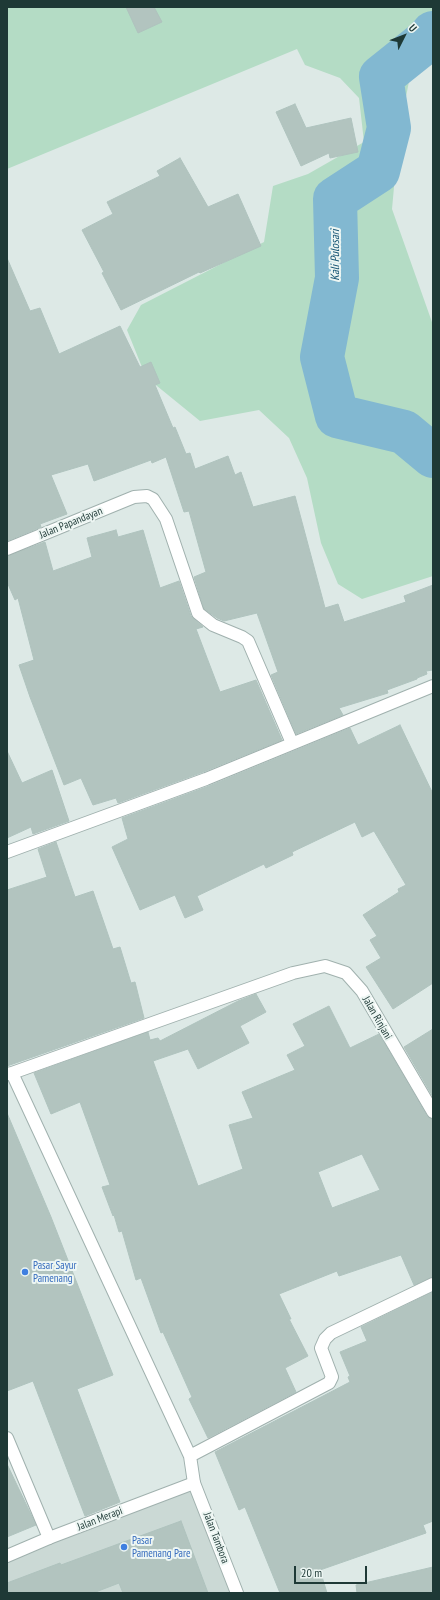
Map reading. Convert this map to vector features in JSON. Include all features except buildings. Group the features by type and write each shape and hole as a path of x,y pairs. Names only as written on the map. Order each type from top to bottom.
{"street":[{"name":"Jalan Papandayan","path":"7,549 134,497 147,496 153,499 166,519 198,613 213,625 242,636 248,641 292,743"},
{"path":"7,852 206,779 433,686"},
{"name":"Jalan Rinjani","path":"10,1073 293,973 325,966 346,974 362,991 433,1112"},
{"name":"Jalan Tambora","path":"10,1073 190,1456 194,1483 238,1593"},
{"path":"190,1456 329,1383 332,1377 321,1348 325,1339 331,1333 433,1284"},
{"path":"7,1438 49,1538"},
{"name":"Jalan Merapi","path":"7,1556 49,1538 194,1483"}],"shaded area":[{"name":"Pasar Pamenang Pare","path":"194,1483 237,1593 7,1593 7,1556"}],"green space":[{"path":"7,7 433,7 433,57 411,71 399,133 392,209 433,325 433,576 362,599 338,584 321,543 307,478 289,438 259,410 200,421 146,377 127,330 141,305 264,242 273,186 308,174 364,142 359,98 340,78 305,65 297,49 7,169"}],"waterway":[{"name":"Kali Pulosari","path":"433,33 426,41 381,77 389,128 378,171 335,199 337,278 322,357 337,416 404,432 433,456"}],"place":[{"name":"Pasar Sayur Pamenang","path":"25,1272"},
{"name":"Pasar Pamenang Pare","path":"124,1547"}]}
